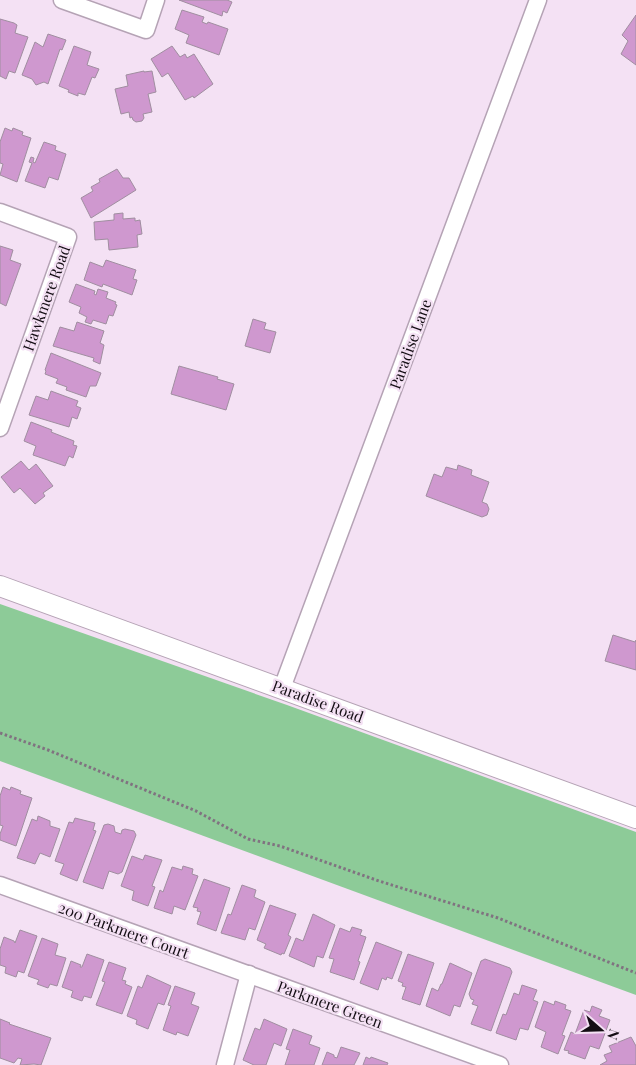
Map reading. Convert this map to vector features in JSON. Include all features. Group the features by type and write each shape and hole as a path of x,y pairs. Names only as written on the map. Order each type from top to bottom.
{"street":[{"path":"62,0 146,30 156,0"},
{"name":"Paradise Lane","path":"282,688 538,0"},
{"name":"Hawkmere Road","path":"0,212 68,237 0,428"},
{"name":"Paradise Road","path":"0,586 636,818"},
{"name":"200 Parkmere Court","path":"0,886 249,974"},
{"path":"225,1065 249,974"},
{"name":"Parkmere Green","path":"249,974 500,1065"}],"path":[{"path":"0,733 48,750 196,811 248,839 280,846 378,881 498,918 636,973"}],"green space":[{"path":"0,604 287,705 636,832 636,995 0,761"}],"building":[{"path":"179,0 227,0 232,2 227,13 223,11 222,16"},
{"path":"182,10 204,17 202,22 207,24 208,22 228,29 219,55 186,43 189,35 175,29"},
{"path":"636,15 636,65 621,54 628,41 622,35"},
{"path":"0,19 14,23 17,25 15,33 28,37 15,73 9,71 6,79 0,76"},
{"path":"48,34 66,40 62,50 60,49 48,84 44,82 36,85 32,79 22,75 35,42 43,47"},
{"path":"74,46 91,52 87,65 99,69 95,78 92,77 85,95 78,93 78,96 59,86"},
{"path":"172,46 180,57 185,54 187,58 194,54 213,84 194,98 193,96 185,100 168,73 162,77 151,59"},
{"path":"152,71 156,92 148,94 152,112 143,114 144,118 142,121 136,122 132,117 130,118 129,112 121,114 115,89 128,86 126,75"},
{"path":"5,128 12,131 13,128 23,132 22,135 31,138 17,182 0,175 3,164 0,163 0,142"},
{"path":"44,142 56,146 55,150 66,154 58,180 49,177 45,188 25,181 32,163 29,162 31,157 34,158 33,162 35,163"},
{"path":"117,169 123,178 129,178 136,190 91,218 81,198 93,191 91,187 100,182 99,179"},
{"path":"123,213 123,219 135,218 135,221 140,220 142,234 137,235 138,247 109,250 108,239 95,240 94,222 114,220 114,214"},
{"path":"0,246 13,250 10,260 21,264 6,306 0,303"},
{"path":"106,260 136,270 133,279 137,280 132,295 103,284 102,287 84,280 90,262 103,267"},
{"path":"76,284 95,291 94,294 96,295 98,289 108,292 106,298 116,302 115,304 117,305 113,316 109,315 106,324 93,320 91,324 85,322 87,317 79,313 81,307 69,302"},
{"path":"253,319 266,323 264,329 276,332 270,353 245,346"},
{"path":"77,322 104,331 100,343 104,345 100,364 93,361 94,358 53,346 60,327 74,331"},
{"path":"51,353 101,373 96,386 90,386 86,397 66,390 67,387 56,383 58,379 45,374"},
{"path":"179,366 218,377 217,379 234,384 226,410 171,394"},
{"path":"51,391 78,401 76,406 81,408 77,419 72,417 69,427 29,415 36,396 48,400"},
{"path":"31,422 74,441 73,445 77,446 73,458 69,456 65,466 33,455 36,446 24,441"},
{"path":"21,461 29,470 36,464 53,486 43,493 45,496 35,504 20,488 14,493 1,477"},
{"path":"458,465 472,470 471,475 489,482 482,502 487,504 489,509 487,515 482,517 426,496 434,474 442,477 446,467 457,470"},
{"path":"613,635 635,642 636,640 636,670 605,661"},
{"path":"3,787 10,790 11,787 21,791 20,794 32,798 16,846 0,840 3,826 0,825 0,796"},
{"path":"38,816 50,821 50,826 60,829 50,857 40,853 35,864 17,858 32,819 37,821"},
{"path":"75,818 95,823 93,830 96,831 77,881 60,874 64,864 55,861 69,822 73,823"},
{"path":"104,825 114,826 115,832 121,834 122,830 125,829 134,831 136,835 122,872 118,874 109,871 103,889 83,882"},
{"path":"145,855 162,860 152,886 155,887 148,906 132,900 134,891 121,886 132,856 143,860"},
{"path":"183,866 193,869 192,874 198,876 185,910 174,906 172,914 154,908 160,890 163,892 172,867 182,870"},
{"path":"204,879 230,888 216,931 197,924 201,912 197,911 198,908 193,907"},
{"path":"242,885 256,890 254,897 265,902 255,930 249,928 245,940 221,933 228,914 231,915"},
{"path":"270,905 296,914 288,935 291,937 284,954 282,953 281,955 264,948 266,944 257,940"},
{"path":"313,914 335,925 323,958 317,956 314,967 289,956 296,938 303,941"},
{"path":"352,927 362,930 360,935 366,937 354,980 330,972 334,959 329,958 340,928 350,932"},
{"path":"20,930 37,936 24,973 18,971 16,977 5,973 6,967 0,965 0,949 4,937 15,943"},
{"path":"42,938 58,944 55,955 66,958 57,986 50,984 48,988 37,984 39,980 28,976"},
{"path":"376,942 402,952 392,979 387,977 386,980 382,978 378,990 360,983"},
{"path":"87,954 104,960 91,998 84,996 82,1001 71,997 73,991 62,987 71,961 82,967"},
{"path":"408,954 434,963 420,1005 402,999 406,987 402,986 403,983 398,981"},
{"path":"485,959 510,968 512,972 491,1031 471,1024 478,1006 472,1004 474,1000 471,999 469,994 481,961"},
{"path":"109,962 126,968 122,980 126,981 125,984 132,987 122,1014 96,1005 105,982 102,981"},
{"path":"450,963 472,973 460,1007 454,1005 450,1016 426,1006 432,988 438,991"},
{"path":"147,975 171,986 164,1005 158,1003 148,1029 136,1024 137,1020 127,1016 138,986 142,988"},
{"path":"522,985 537,990 533,1000 538,1002 528,1030 520,1028 516,1040 496,1033 503,1014 506,1015 514,993 519,995"},
{"path":"175,986 195,993 191,1004 199,1007 188,1036 177,1032 176,1035 163,1030 171,1006 168,1005"},
{"path":"544,1001 554,1005 555,1001 566,1005 565,1009 571,1011 562,1035 565,1036 558,1054 541,1047 546,1032 535,1027"},
{"path":"592,1006 602,1010 599,1016 610,1020 599,1049 590,1046 585,1059 564,1050 571,1032 575,1034 584,1010 590,1012"},
{"path":"0,1019 9,1024 51,1038 41,1065 20,1065 22,1059 18,1058 14,1063 0,1058"},
{"path":"264,1019 287,1029 281,1046 274,1043 266,1065 254,1065 243,1060 255,1028 260,1030"},
{"path":"293,1029 312,1036 309,1044 320,1048 314,1065 285,1065 290,1050 286,1049"},
{"path":"631,1037 636,1046 636,1065 600,1065 607,1061 604,1055 612,1052 609,1046"},
{"path":"341,1047 360,1053 354,1065 322,1065 327,1052 337,1058"},
{"path":"366,1057 388,1063 387,1065 363,1065"}]}
